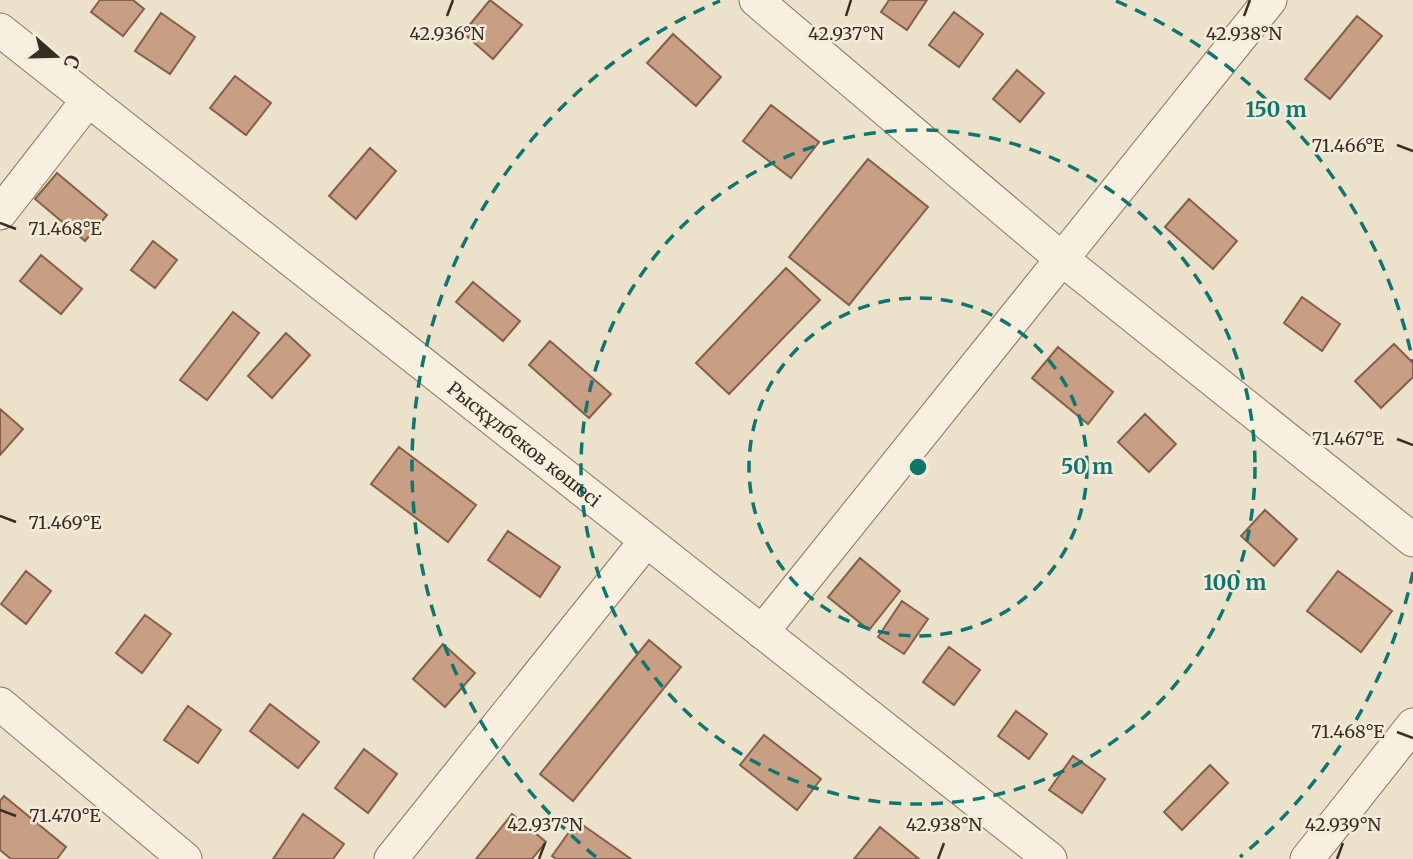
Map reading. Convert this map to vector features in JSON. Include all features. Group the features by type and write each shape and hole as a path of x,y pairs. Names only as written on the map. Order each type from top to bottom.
{"street":[{"path":"756,0 1062,259 1413,540"},
{"path":"762,632 1270,0"},
{"name":"Рысқұлбеков көшесі","path":"0,30 1050,859"},
{"path":"0,213 88,100"},
{"path":"391,859 646,541"},
{"path":"0,704 185,859"},
{"path":"1307,859 1413,725"}],"building":[{"path":"100,0 133,0 144,9 123,36 91,12"},
{"path":"490,0 522,25 493,59 463,33"},
{"path":"889,0 927,0 907,30 881,12"},
{"path":"954,12 983,34 959,67 929,45"},
{"path":"161,13 195,37 170,74 135,51"},
{"path":"1357,16 1382,36 1330,99 1305,79"},
{"path":"673,34 721,77 696,106 647,63"},
{"path":"1017,70 1044,93 1020,122 993,99"},
{"path":"235,76 271,103 246,135 210,108"},
{"path":"771,105 819,142 791,178 743,141"},
{"path":"370,148 396,171 356,219 329,196"},
{"path":"868,159 928,207 849,305 789,257"},
{"path":"57,173 107,215 85,241 35,199"},
{"path":"1189,199 1237,241 1213,269 1165,227"},
{"path":"153,241 177,260 155,288 131,270"},
{"path":"41,255 82,289 61,314 20,281"},
{"path":"786,268 820,300 729,394 696,363"},
{"path":"473,282 520,321 503,341 456,302"},
{"path":"1302,297 1340,324 1322,351 1284,323"},
{"path":"233,312 259,333 207,400 180,380"},
{"path":"286,333 310,355 272,398 248,376"},
{"path":"550,341 611,394 589,418 529,365"},
{"path":"1394,344 1413,363 1413,377 1381,408 1355,381"},
{"path":"1058,347 1113,392 1088,424 1032,378"},
{"path":"0,409 23,429 0,455"},
{"path":"1145,414 1176,444 1149,472 1118,442"},
{"path":"399,447 476,505 448,542 371,484"},
{"path":"1265,510 1297,539 1274,566 1241,536"},
{"path":"508,531 560,567 540,597 488,560"},
{"path":"860,558 900,591 869,630 828,597"},
{"path":"26,571 51,591 26,624 1,604"},
{"path":"1338,571 1392,611 1361,652 1307,611"},
{"path":"902,601 928,619 904,654 878,637"},
{"path":"145,615 171,634 142,673 116,653"},
{"path":"649,640 681,667 573,801 540,774"},
{"path":"443,644 475,673 445,707 413,679"},
{"path":"949,647 980,670 954,705 923,682"},
{"path":"270,704 319,742 298,768 250,731"},
{"path":"188,706 221,730 198,763 164,740"},
{"path":"1016,711 1047,734 1029,759 998,736"},
{"path":"764,735 821,779 797,810 740,765"},
{"path":"364,749 397,774 368,813 335,788"},
{"path":"1073,756 1105,779 1082,813 1049,790"},
{"path":"1210,765 1228,783 1182,830 1164,812"},
{"path":"4,796 66,847 57,859 11,859 0,850 0,801"},
{"path":"303,814 344,844 333,859 273,859"},
{"path":"512,814 546,842 532,859 476,859"},
{"path":"577,821 631,859 556,859 552,856"},
{"path":"880,827 919,859 854,859"}]}
